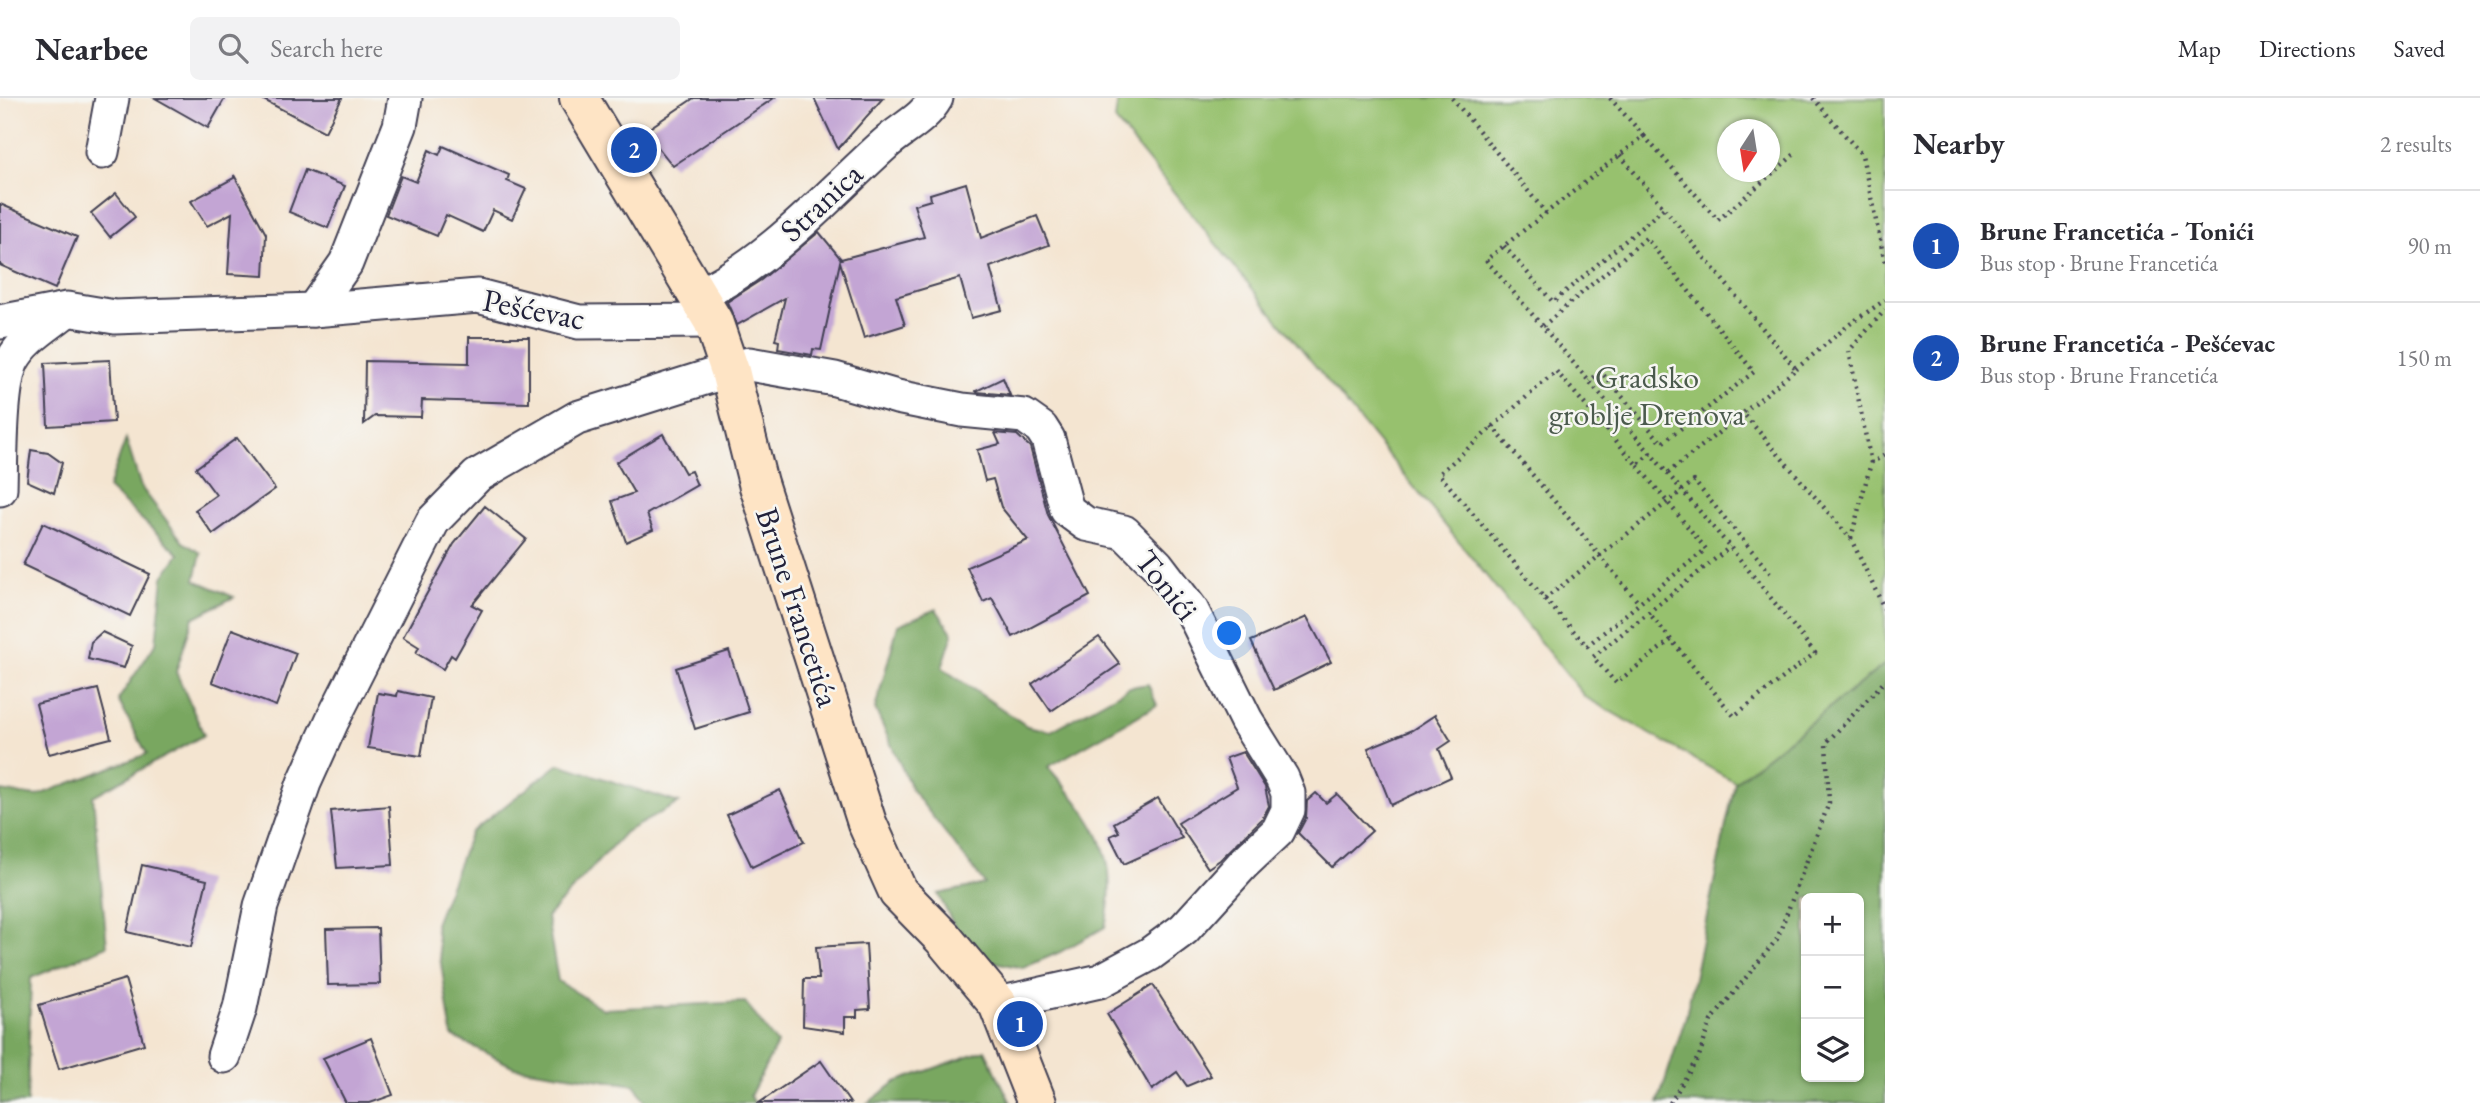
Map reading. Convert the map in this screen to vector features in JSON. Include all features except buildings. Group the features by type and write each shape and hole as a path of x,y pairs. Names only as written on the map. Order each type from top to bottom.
{"street":[{"path":"102,152 112,98"},
{"path":"313,310 346,263 400,126 405,98"},
{"name":"Brune Francetića","path":"579,98 705,308 730,371 758,483 867,823 898,892 943,938 998,1004 1037,1103"},
{"name":"Stranica","path":"705,308 721,285 788,236 893,136 927,113 936,98"},
{"name":"Pešćevac","path":"0,322 67,309 115,317 313,310 478,296 579,322 705,308"},
{"path":"0,489 4,385 12,360 29,339 67,309"},
{"name":"Tonići","path":"224,1056 240,1009 261,906 304,783 332,721 433,521 477,476 577,418 749,364 835,379 897,397 962,410 1024,416 1041,428 1048,439 1067,510 1086,524 1124,532 1157,565 1192,611 1246,720 1282,778 1288,793 1288,810 1278,831 1243,864 1184,929 1150,954 1100,981 998,1004"}],"path":[{"path":"1452,98 1546,213"},
{"path":"1610,98 1718,220 1796,153"},
{"path":"1813,98 1862,155 1885,263"},
{"path":"1644,136 1486,260 1683,490 1815,653 1734,716 1649,613"},
{"path":"1620,155 1796,369"},
{"path":"1504,246 1553,302 1664,208"},
{"path":"1543,326 1646,238 1754,372 1662,443 1601,372 1590,381"},
{"path":"1668,473 1850,324 1885,300"},
{"path":"1851,539 1871,463 1849,351 1885,310"},
{"path":"1556,371 1706,549 1587,646 1439,474 1492,426 1556,371"},
{"path":"1743,413 1851,539 1885,610"},
{"path":"1492,426 1639,603"},
{"path":"1637,465 1651,453"},
{"path":"1871,463 1885,455"},
{"path":"1545,599 1694,481 1772,575"},
{"path":"1671,640 1616,683 1593,657 1730,547"},
{"path":"1670,1103 1699,1056 1711,1021 1777,939 1829,803 1826,743 1885,681"}],"green space":[{"name":"Gradsko groblje Drenova","path":"1118,98 1885,98 1885,664 1735,782 1585,697 1115,120"},
{"path":"126,439 141,487 183,542 201,553 195,580 234,597 193,618 176,672 204,735 93,796 107,946 31,978 27,1103 0,1103 0,791 36,796 147,754 118,700 156,643 163,577 179,554 108,488"},
{"path":"936,609 953,634 942,668 1027,726 1051,731 1130,687 1148,684 1157,705 1048,767 1079,804 1100,839 1109,878 1109,901 1105,927 1060,952 1023,968 970,957 938,894 985,884 912,790 875,709 898,625"},
{"path":"1885,664 1885,1103 1658,1103 1686,1016 1735,782"},
{"path":"559,764 679,803 625,832 547,917 558,981 603,1009 745,1002 777,1044 750,1096 755,1103 646,1103 635,1085 514,1067 452,1036 435,924 471,832"},
{"path":"985,1050 1011,1103 868,1103 896,1082"}],"place":[{"name":"Brune Francetića - Pešćevac","path":"634,150"},
{"name":"Brune Francetića - Tonići","path":"1020,1024"}]}
